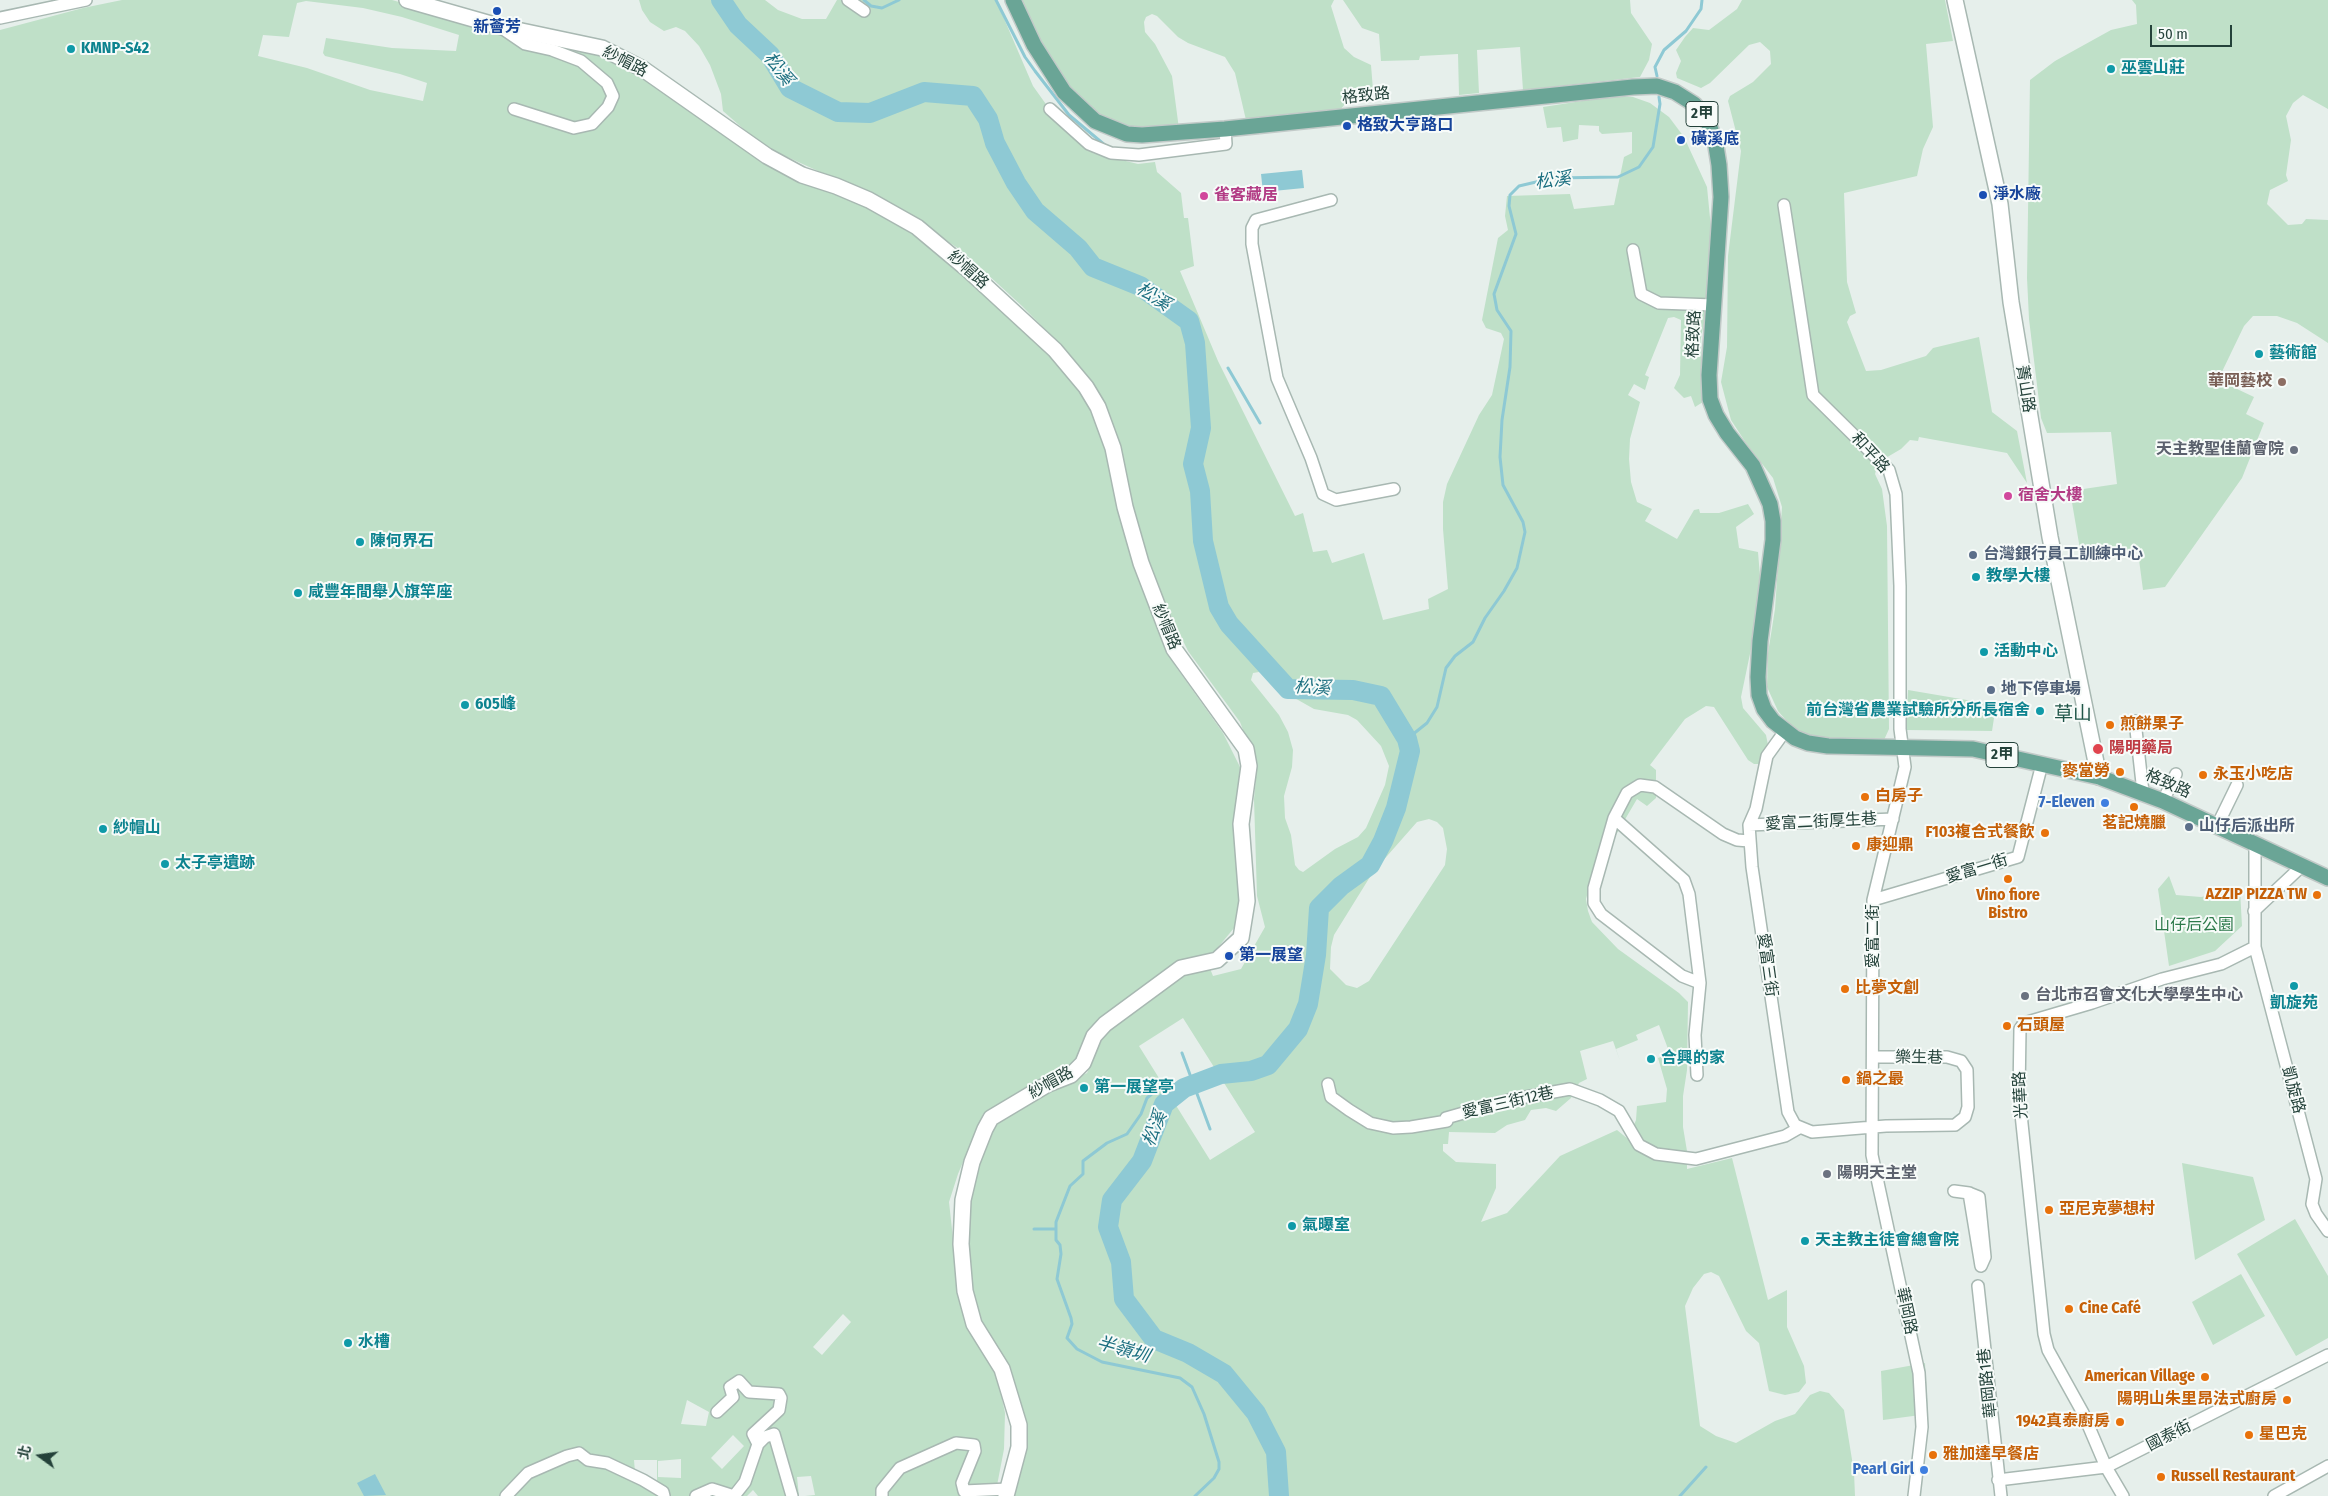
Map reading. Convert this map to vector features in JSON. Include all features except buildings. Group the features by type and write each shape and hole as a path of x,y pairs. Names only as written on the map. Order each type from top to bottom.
{"main road":[{"name":"格致路","path":"1014,0 1034,45 1064,92 1095,120 1110,128 1134,134 1186,132 1633,87 1657,86 1675,92 1694,104 1706,120 1715,140 1720,197 1709,375 1710,399 1716,415 1727,433 1753,466 1770,504 1772,540 1760,642 1758,695 1764,709 1785,731 1795,738 1814,744 1903,748 1973,748 2099,777 2164,801 2328,878"}],"street":[{"path":"0,18 86,0"},
{"name":"紗帽路","path":"407,0 498,26 602,48 643,69 774,160 802,175 836,186 869,200 917,227 966,268 1055,350 1086,386 1098,407 1113,448 1125,507 1141,564 1174,649 1246,749 1249,766 1241,824 1247,901 1241,938 1217,960 1181,968 1105,1024 1094,1036 1083,1063 1071,1075 1048,1084 991,1118 984,1128 972,1162 963,1200 961,1244 965,1291 974,1324 1002,1369 1019,1425 1019,1447 1007,1492"},
{"path":"848,0 864,11"},
{"name":"菁山路","path":"1955,0 2000,204 2011,302 2050,537 2099,777"},
{"path":"498,26 525,44 552,50 581,61 607,83 613,96 608,107 592,124 574,128 514,109"},
{"path":"1050,109 1089,144 1111,153 1139,155 1226,144 1225,128"},
{"path":"1186,132 1187,148"},
{"path":"1331,200 1256,220 1252,228 1252,244 1277,378 1311,458 1323,494 1336,500 1394,489"},
{"name":"和平路","path":"1784,205 1813,395 1889,470 1896,494 1900,586 1900,729 1903,748"},
{"path":"1633,250 1641,294 1659,303 1713,305"},
{"path":"2135,721 2143,792"},
{"name":"愛富三街","path":"1785,731 1767,756 1756,808 1749,825 1749,841 1788,1112 1800,1128"},
{"name":"愛富二街","path":"1873,1127 1873,900 1905,768 1903,748"},
{"name":"愛富一街","path":"1873,900 2018,856 2042,764"},
{"path":"2164,801 2176,774"},
{"path":"1700,983 1682,976 1601,914 1594,903 1594,888 1614,818 1627,793 1640,784 1655,787 1723,834 1737,840 1749,841"},
{"path":"2217,826 2237,786"},
{"path":"1614,818 1684,880 1689,894 1700,983 1695,1035 1697,1075"},
{"name":"愛富二街厚生巷","path":"1749,825 1893,819"},
{"path":"2255,843 2255,947"},
{"path":"2254,911 2302,865"},
{"name":"凱旋路","path":"2255,947 2316,1179 2312,1204 2316,1214 2328,1231"},
{"name":"光華路","path":"2122,1496 2106,1467 2083,1413 2048,1350 2044,1334 2019,1095 2020,1029 2024,1023 2092,1003 2162,979 2221,964 2255,947"},
{"name":"樂生巷","path":"1873,1127 1955,1126 1965,1117 1968,1107 1967,1070 1961,1061 1947,1057 1874,1057"},
{"name":"愛富三街12巷","path":"1328,1084 1331,1097 1349,1110 1370,1123 1393,1128 1410,1128 1446,1121 1446,1118 1509,1100 1570,1089 1600,1100 1619,1111 1638,1145 1656,1154 1696,1159 1785,1136 1800,1128"},
{"path":"1800,1128 1812,1132 1873,1127"},
{"name":"華岡路","path":"1873,1127 1872,1155 1920,1373 1922,1427 1914,1496"},
{"path":"1954,1191 1969,1192 1979,1197 1985,1257 1981,1266 1969,1192"},
{"name":"華岡路1巷","path":"1978,1286 2000,1496"},
{"name":"國泰街","path":"1998,1480 2106,1467 2328,1355"},
{"path":"717,1412 733,1397 730,1387 739,1381 749,1392 780,1394 779,1410 753,1434 758,1444"},
{"path":"696,1496 712,1489 734,1496 745,1482 758,1444 765,1437 774,1434 792,1496"},
{"path":"882,1496 882,1490 900,1468 956,1443 974,1445 975,1451 962,1483 964,1491 1007,1492"},
{"path":"506,1496 528,1473 567,1456 579,1453 588,1460 607,1463 643,1480 663,1492 664,1496"},
{"path":"2274,1496 2328,1466"}],"green space":[{"path":"122,0 392,0 476,24 582,47 641,73 778,171 867,208 909,232 962,272 1010,313 1082,392 1103,436 1111,481 1156,626 1174,664 1223,733 1240,767 1239,795 1233,825 1240,910 1234,928 1215,951 1179,965 1091,1028 1081,1045 1076,1063 983,1114 958,1174 949,1202 958,1284 996,1369 1005,1413 1004,1449 995,1496 805,1496 815,1495 811,1476 797,1477 799,1496 758,1496 753,1490 747,1496 0,1496 0,30 83,8","holes":["306,1 363,8 402,17 459,35 456,51 392,48 326,38 323,53 325,56 400,74 427,83 423,101 370,90 307,68 258,56 263,35 289,37 297,3","843,1314 851,1322 822,1355 813,1347","687,1400 709,1412 706,1426 681,1424","733,1435 744,1446 722,1469 711,1458","681,1459 681,1478 658,1477 658,1461","634,1460 657,1460 657,1482 635,1472"]},
{"path":"639,0 765,0 778,10 802,19 826,19 837,0 996,0 1033,86 1058,121 1093,153 1138,164 1155,162 1157,172 1181,193 1184,218 1188,218 1194,266 1180,271 1218,361 1295,516 1303,513 1313,552 1327,550 1332,563 1364,553 1383,620 1429,609 1428,599 1448,589 1443,529 1443,502 1447,484 1479,415 1492,395 1504,339 1501,333 1486,328 1482,320 1498,238 1508,230 1505,216 1507,196 1570,194 1574,209 1614,205 1624,157 1632,153 1632,132 1602,134 1599,131 1599,126 1579,125 1578,139 1563,142 1561,127 1547,128 1543,107 1614,96 1633,97 1650,103 1669,117 1684,137 1707,187 1711,228 1710,292 1701,338 1703,402 1695,407 1691,396 1684,398 1674,388 1680,375 1681,320 1674,317 1668,318 1645,375 1649,377 1645,390 1634,384 1628,395 1640,402 1630,439 1631,482 1637,502 1652,509 1645,521 1677,539 1694,510 1699,509 1700,513 1719,513 1748,504 1754,514 1736,527 1739,548 1758,552 1760,576 1751,649 1741,697 1743,708 1766,735 1768,745 1759,764 1754,764 1748,760 1714,707 1706,706 1685,719 1650,765 1656,770 1656,798 1647,806 1637,799 1593,874 1586,899 1592,922 1618,949 1679,993 1688,1002 1687,1070 1683,1096 1683,1127 1687,1151 1687,1169 1732,1158 1768,1300 1787,1290 1787,1327 1804,1366 1806,1383 1799,1392 1785,1395 1769,1391 1759,1343 1746,1331 1719,1276 1711,1272 1704,1274 1693,1288 1685,1306 1700,1426 1716,1436 1736,1443 1775,1421 1795,1414 1810,1395 1820,1391 1829,1393 1844,1410 1854,1472 1855,1496 1014,1496 1026,1451 1025,1418 979,1322 967,1276 970,1187 974,1173 995,1126 1034,1097 1087,1073 1105,1033 1152,1000 1184,971 1209,966 1213,976 1241,969 1265,927 1257,896 1254,799 1257,767 1240,722 1188,651 1168,610 1135,524 1089,384 1071,356 1022,306 962,251 895,206 763,146 723,111 721,94 710,65 699,46 685,31 676,27 664,31 650,22 642,10","holes":["1259,672 1273,680 1284,692 1314,709 1348,715 1357,720 1381,746 1389,766 1385,785 1366,828 1358,837 1335,849 1303,872 1295,865 1291,835 1285,818 1284,796 1292,767 1293,750 1288,732 1279,715 1251,680 1253,673","1429,819 1437,822 1443,828 1447,849 1445,865 1369,981 1357,988 1346,985 1330,969 1331,947 1334,935 1373,872 1417,822","1183,1018 1255,1132 1210,1160 1139,1046","1659,1025 1670,1054 1658,1058 1667,1089 1666,1102 1637,1106 1636,1120 1628,1139 1617,1130 1560,1156 1507,1213 1481,1222 1496,1188 1496,1164 1456,1162 1443,1151 1443,1144 1448,1144 1449,1132 1495,1133 1507,1125 1525,1120 1531,1110 1546,1108 1556,1111 1571,1098 1579,1083 1587,1079 1580,1051 1613,1041 1620,1061 1616,1049 1638,1040 1636,1035"]},
{"path":"1021,0 1334,0 1331,6 1344,48 1354,57 1371,65 1373,90 1351,97 1339,111 1246,120 1235,73 1225,57 1188,43 1178,37 1157,16 1152,14 1146,17 1144,22 1145,32 1155,44 1172,76 1179,129 1144,133 1108,122 1072,93 1045,53"},
{"path":"1343,0 1630,0 1631,13 1652,44 1649,60 1640,77 1523,90 1520,47 1477,50 1479,93 1459,95 1458,54 1420,56 1419,60 1381,61 1379,34 1362,28"},
{"path":"1742,0 1945,0 1953,41 1926,44 1933,127 1923,149 1917,176 1844,193 1847,282 1856,313 1850,316 1847,322 1866,371 1881,370 1926,356 1933,348 1979,337 1992,412 2017,431 2027,483 2007,453 1919,437 1918,441 1910,440 1901,449 1884,459 1877,467 1875,474 1882,489 1887,526 1889,729 1884,740 1815,739 1791,726 1778,711 1767,687 1768,653 1775,609 1782,507 1773,478 1731,420 1721,382 1727,347 1728,256 1741,151 1728,101 1730,96 1753,82 1771,64 1770,51 1760,42 1749,45 1710,83 1701,88 1677,78 1676,73 1681,61 1676,50 1693,28 1709,30 1737,9"},
{"path":"2132,0 2328,0 2328,109 2303,95 2293,103 2286,116 2291,140 2286,175 2288,181 2270,190 2267,204 2288,225 2302,224 2306,219 2328,220 2328,343 2297,323 2277,316 2253,316 2244,326 2218,380 2254,397 2246,414 2264,423 2242,478 2165,587 2143,590 2138,552 2081,555 2070,491 2117,484 2111,432 2047,433 2041,418 2029,319 2027,278 2030,80 2055,61 2111,30 2137,24 2136,5"},
{"path":"1908,690 1996,705 1992,731 1906,730"},
{"name":"山仔后公園","path":"2169,876 2176,895 2201,897 2240,890 2242,926 2215,951 2169,966 2158,889"},
{"path":"2182,1163 2253,1177 2265,1220 2195,1260"},
{"path":"2295,1219 2328,1276 2328,1338 2296,1356 2237,1254"},
{"path":"2241,1274 2265,1316 2213,1345 2192,1302"},
{"path":"1925,1363 1928,1414 1883,1420 1881,1371"}],"water":[{"path":"1302,170 1304,188 1263,192 1261,174"},
{"path":"375,1474 386,1495 364,1496 357,1483"}],"waterway":[{"name":"松溪","path":"721,0 738,25 770,55 790,88 838,112 870,113 924,92 973,96 988,119 995,143 1016,183 1035,211 1078,248 1093,267 1140,286 1189,321 1195,343 1201,428 1193,464 1200,491 1203,541 1219,607 1229,624 1288,689 1353,690 1381,696 1407,739 1410,751 1396,808 1383,841 1370,865 1341,886 1319,908 1316,955 1308,1004 1298,1029 1268,1065 1251,1071 1221,1074 1184,1088 1164,1104 1142,1161 1112,1200 1108,1227 1121,1262 1124,1299 1154,1339 1188,1353 1224,1374 1256,1413 1276,1452 1279,1496"},
{"path":"864,0 871,6 882,8 899,0"},
{"path":"996,0 1025,57 1035,71 1069,115 1106,146"},
{"name":"松溪","path":"1657,76 1655,67 1664,50 1686,31 1701,9 1702,0"},
{"name":"松溪","path":"1407,739 1427,723 1437,707 1446,668 1455,656 1473,642 1485,618 1504,591 1517,568 1525,532 1523,522 1503,485 1500,457 1502,420 1510,367 1511,331 1497,310 1494,294 1516,234 1509,206 1510,195 1519,186 1553,178 1618,177 1639,167 1653,147 1660,104 1659,97"},
{"path":"1228,368 1260,423"},
{"path":"1182,1053 1210,1129"},
{"name":"半嶺圳","path":"1160,1086 1173,1085 1184,1088"},
{"name":"半嶺圳","path":"1154,1092 1147,1098 1141,1114 1127,1134 1107,1143 1083,1161 1083,1174 1070,1186 1056,1222 1056,1240 1060,1245 1061,1254 1057,1279 1071,1318 1072,1324 1067,1338 1077,1349 1102,1362 1180,1378 1192,1387 1204,1414 1219,1462 1219,1469 1214,1478 1195,1496"},
{"path":"1034,1229 1055,1229"},
{"path":"1680,1496 1706,1467"}],"place":[{"name":"新薈芳","path":"497,11"},
{"name":"KMNP-S42","path":"71,49"},
{"name":"巫雲山莊","path":"2111,69"},
{"name":"格致大亨路口","path":"1347,126"},
{"name":"磺溪底","path":"1681,140"},
{"name":"淨水廠","path":"1983,195"},
{"name":"雀客藏居","path":"1204,196"},
{"name":"藝術館","path":"2259,354"},
{"name":"華岡藝校","path":"2282,382"},
{"name":"天主教聖佳蘭會院","path":"2294,450"},
{"name":"宿舍大樓","path":"2008,496"},
{"name":"陳何界石","path":"360,542"},
{"name":"台灣銀行員工訓練中心","path":"1973,555"},
{"name":"教學大樓","path":"1976,577"},
{"name":"咸豐年間舉人旗竿座","path":"298,593"},
{"name":"活動中心","path":"1984,652"},
{"name":"地下停車場","path":"1991,690"},
{"name":"605峰","path":"465,705"},
{"name":"前台灣省農業試驗所分所長宿舍","path":"2040,711"},
{"name":"煎餅果子","path":"2110,725"},
{"name":"陽明藥局","path":"2098,749"},
{"name":"麥當勞","path":"2120,772"},
{"name":"永玉小吃店","path":"2203,775"},
{"name":"白房子","path":"1865,797"},
{"name":"7-Eleven","path":"2105,803"},
{"name":"茗記燒臘","path":"2134,807"},
{"name":"山仔后派出所","path":"2189,827"},
{"name":"紗帽山","path":"103,829"},
{"name":"F103複合式餐飲","path":"2045,833"},
{"name":"康迎鼎","path":"1856,846"},
{"name":"太子亭遺跡","path":"165,864"},
{"name":"Vino fiore Bistro","path":"2008,879"},
{"name":"AZZIP PIZZA TW","path":"2317,895"},
{"name":"第一展望","path":"1229,956"},
{"name":"凱旋苑","path":"2294,986"},
{"name":"比夢文創","path":"1845,989"},
{"name":"台北市召會文化大學學生中心","path":"2025,996"},
{"name":"石頭屋","path":"2007,1026"},
{"name":"合興的家","path":"1651,1059"},
{"name":"鍋之最","path":"1846,1080"},
{"name":"第一展望亭","path":"1084,1088"},
{"name":"陽明天主堂","path":"1827,1174"},
{"name":"亞尼克夢想村","path":"2049,1210"},
{"name":"氣曝室","path":"1292,1226"},
{"name":"天主教主徒會總會院","path":"1805,1241"},
{"name":"Cine Café","path":"2069,1309"},
{"name":"水槽","path":"348,1343"},
{"name":"American Village","path":"2205,1377"},
{"name":"陽明山朱里昂法式廚房","path":"2287,1400"},
{"name":"1942真泰廚房","path":"2120,1422"},
{"name":"星巴克","path":"2249,1435"},
{"name":"雅加達早餐店","path":"1933,1455"},
{"name":"Pearl Girl","path":"1924,1470"},
{"name":"Russell Restaurant","path":"2161,1477"}],"district":[{"name":"草山","path":"2073,715"}]}
